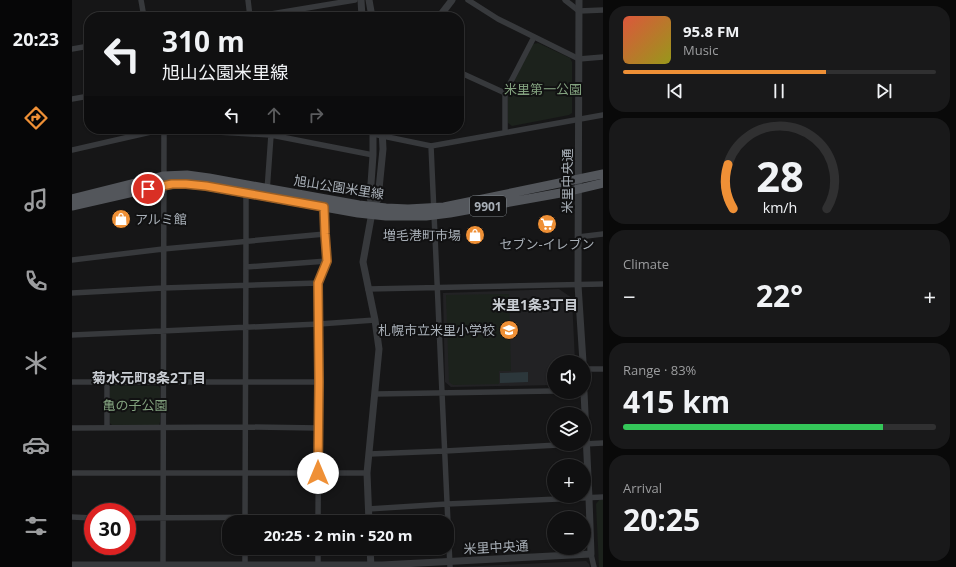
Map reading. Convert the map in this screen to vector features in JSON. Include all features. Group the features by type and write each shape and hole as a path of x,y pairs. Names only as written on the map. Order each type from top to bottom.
{"main road":[{"name":"旭山公園米里線","path":"578,184 603,174"},
{"name":"旭山公園米里線","path":"72,206 187,175 199,176 324,207 358,213 408,209 433,212 444,207 578,184 603,184"},
{"name":"旭山公園米里線","path":"72,198 164,181 172,184 206,186 246,193 267,193 372,211"}],"street":[{"path":"141,0 143,12"},
{"path":"248,0 250,12"},
{"path":"282,12 355,0"},
{"path":"361,0 362,12"},
{"path":"369,0 371,12"},
{"path":"443,12 452,0"},
{"path":"468,0 498,19 579,59 603,57"},
{"path":"565,0 579,11 603,10"},
{"name":"米里中央通","path":"579,0 578,285 582,355"},
{"path":"505,132 505,93 534,37"},
{"path":"72,50 84,47"},
{"path":"464,74 505,93"},
{"path":"72,99 84,97"},
{"path":"386,134 431,146 603,115"},
{"path":"72,150 142,134"},
{"path":"163,565 164,134"},
{"path":"267,193 271,134"},
{"path":"280,134 373,155"},
{"path":"372,211 370,198 373,134"},
{"path":"368,515 367,473 379,349 375,320 363,262 372,211 378,199 382,166 382,134"},
{"path":"431,146 450,564"},
{"path":"245,515 246,193"},
{"path":"318,515 318,283 327,261 324,207"},
{"path":"72,260 163,249 325,234"},
{"path":"578,237 603,234"},
{"path":"246,267 327,261"},
{"path":"72,293 164,288 318,283"},
{"path":"368,289 603,284"},
{"path":"72,335 319,324 375,320"},
{"path":"591,369 603,369"},
{"path":"72,382 319,382"},
{"path":"107,382 107,428"},
{"path":"375,394 547,391"},
{"path":"72,428 319,428"},
{"path":"591,443 603,443"},
{"path":"369,454 547,446"},
{"path":"72,473 367,473"},
{"path":"591,498 603,497"},
{"path":"368,509 547,500"},
{"path":"72,517 84,518"},
{"path":"136,518 222,518"},
{"path":"591,554 594,567"},
{"path":"245,555 245,565"},
{"path":"318,555 318,565"},
{"path":"370,555 371,566"},
{"name":"米里中央通","path":"72,565 371,566 450,564 577,555"}],"shaded area":[{"name":"札幌市立米里小学校","path":"559,289 572,298 575,355 547,355 547,385 451,387 445,382 443,293"},
{"path":"528,372 528,382 500,383 500,373"},
{"path":"586,561 590,567 457,567"}],"green space":[{"name":"米里第一公園","path":"538,43 570,58 572,62 572,113 569,115 512,126 508,123 508,93 533,44"},
{"path":"509,294 511,371 499,371 499,384 453,385 449,382 446,295"},
{"name":"亀の子公園","path":"112,385 158,386 160,388 159,425 112,425 110,423 110,387"},
{"path":"599,500 603,500 603,567 599,567 596,504"}],"place":[{"name":"アルミ館","path":"121,219"},
{"name":"セブン-イレブン","path":"547,224"},
{"name":"増毛港町市場","path":"475,235"},
{"name":"札幌市立米里小学校","path":"509,330"}],"district":[{"name":"米里1条3丁目","path":"535,304"},
{"name":"菊水元町8条2丁目","path":"149,377"}],"route":[{"path":"148,189 172,184 206,186 324,207 327,261 318,283 318,473"}]}
